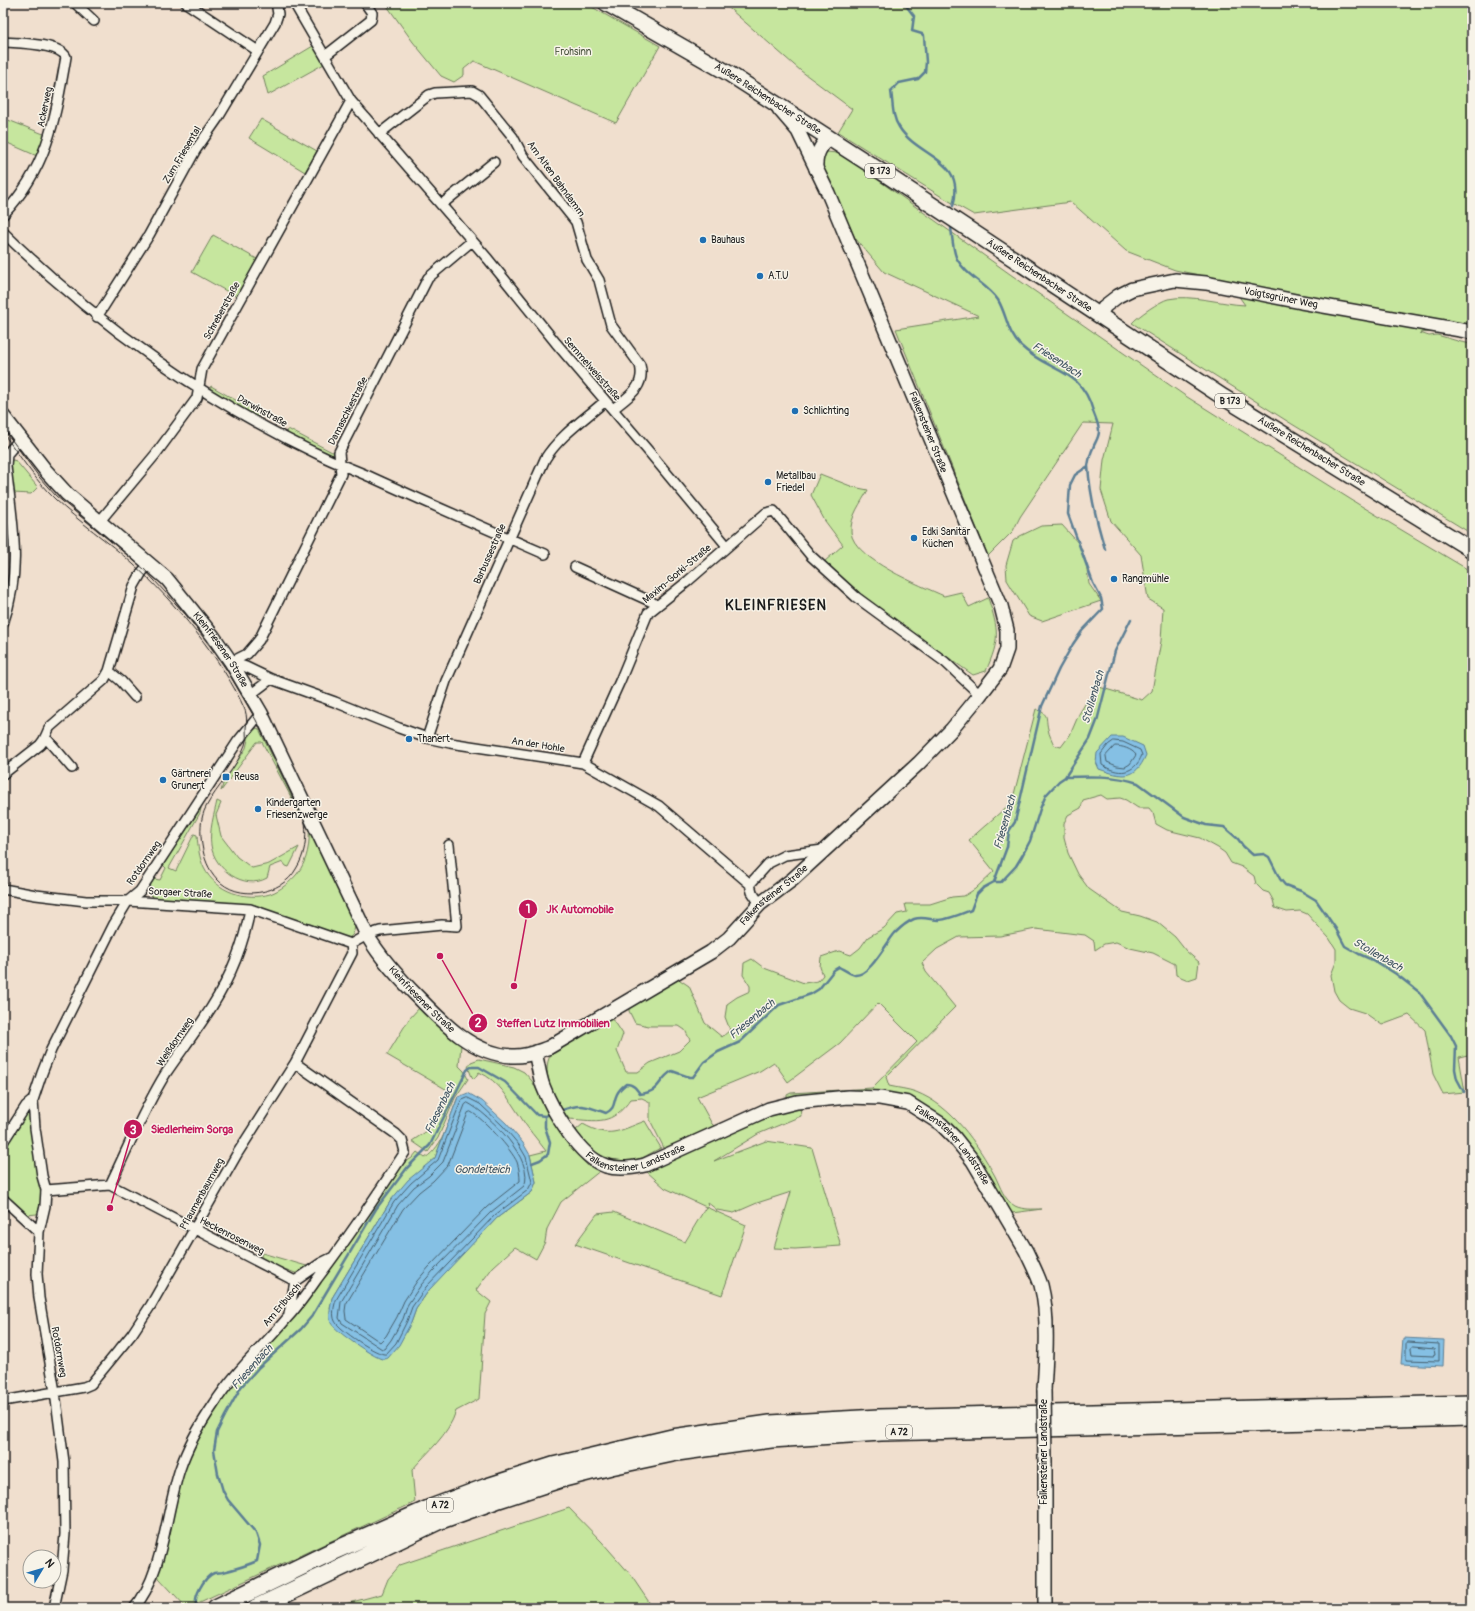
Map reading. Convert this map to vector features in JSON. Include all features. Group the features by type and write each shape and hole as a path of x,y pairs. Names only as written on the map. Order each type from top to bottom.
{"highway":[{"name":"A 72","path":"216,1608 329,1553 431,1508 487,1487 553,1466 672,1438 770,1424 879,1418 1472,1404"},
{"name":"A 72","path":"256,1608 438,1521 560,1479 677,1452 771,1439 881,1432 1472,1417"}],"main road":[{"name":"Äußere Reichenbacher Straße","path":"606,3 703,58 822,133 1222,397 1472,550"},
{"name":"Falkensteiner Straße","path":"536,1053 548,1048 707,955 729,938 760,904 793,879 919,763 952,729 1000,669 1007,650 1007,630 1001,606 892,343 798,131 774,103"},
{"path":"806,149 808,142 822,133"},
{"path":"816,169 815,161 822,133"},
{"name":"Voigtsgrüner Weg","path":"1098,316 1105,306 1118,296 1132,289 1175,280 1206,283 1301,302 1472,332"},
{"name":"Kleinfriesener Straße","path":"3,416 20,440 67,494 167,579 191,608 231,662 261,713 367,935 377,952 389,967 445,1025 477,1047 496,1054 513,1056 536,1053"},
{"name":"Falkensteiner Landstraße","path":"536,1053 542,1084 550,1102 564,1125 592,1159 605,1165 617,1168 630,1168 645,1165 770,1109 798,1102 848,1097 880,1098 908,1103 941,1124 954,1137 973,1160 1026,1251 1041,1285 1044,1304 1046,1355 1044,1390 1044,1608"}],"street":[{"path":"75,3 94,21"},
{"path":"186,3 258,51"},
{"name":"Semmelweisstraße","path":"294,3 350,101 472,241 727,546"},
{"path":"325,56 371,20 372,13 366,3"},
{"name":"Zum Friesental","path":"97,317 148,235 195,152 218,118 275,23 278,14 276,5"},
{"name":"Ackerweg","path":"3,42 19,42 47,47 63,52 66,57 56,116 47,144 33,176 23,192 3,215"},
{"name":"Am Alten Bahndamm","path":"379,134 429,95 472,91 480,95 513,137 523,156 576,222 587,260 599,280 611,326 640,365 642,378 638,386 613,409"},
{"name":"Schreberstraße","path":"100,521 154,456 197,398 202,369 350,101"},
{"path":"441,205 494,162"},
{"name":"Darwinstraße","path":"3,232 33,262 97,317 147,354 210,395 327,459 545,554"},
{"name":"Damaschkestraße","path":"231,662 247,654 259,640 341,474 339,452 428,278 472,241"},
{"name":"Barbussestraße","path":"427,738 446,681 509,539 550,452 564,436 605,401"},
{"path":"3,624 12,592 15,542 6,466 7,454 20,440"},
{"name":"Maxim-Gorki-Straße","path":"583,763 620,681 648,613 688,581 766,513 774,511 811,556 856,597 945,662 980,695"},
{"path":"3,774 40,746 46,738 50,726 99,685 109,671 134,586 142,572 150,563"},
{"path":"575,567 652,602 655,606"},
{"name":"An der Hohle","path":"231,662 427,738 450,743 583,763 659,806 750,884 752,892 760,904"},
{"path":"109,671 121,681 135,697"},
{"path":"250,695 271,678"},
{"name":"Rotdornweg","path":"54,1608 62,1570 65,1534 64,1462 55,1392 39,1298 37,1274 39,1232 45,1206 46,1190 42,1176 35,1128 33,1100 51,1050 114,924 128,900 140,891 238,741 261,713"},
{"path":"46,738 72,768"},
{"path":"351,944 367,935 380,932 442,925 457,926 449,845"},
{"path":"750,884 769,862 785,855 823,850"},
{"name":"Sorgaer Straße","path":"3,889 86,901 128,900 250,909 351,944"},
{"name":"Weißdornweg","path":"110,1185 142,1118 166,1074 212,1008 226,982 237,955 250,909"},
{"name":"Pflaumenbaumweg","path":"3,1401 84,1387 95,1380 132,1334 151,1305 195,1230 237,1154 295,1063 352,953 351,944"},
{"name":"Am Erlbusch","path":"134,1608 146,1591 155,1569 180,1468 188,1449 214,1404 231,1380 289,1317 334,1257 405,1152 402,1140 396,1134 295,1063"},
{"name":"Rotdornweg","path":"3,1142 26,1106 33,1100"},
{"path":"46,1190 110,1185"},
{"name":"Heckenrosenweg","path":"110,1185 295,1281"},
{"path":"3,1199 39,1232"},
{"path":"289,1317 295,1281 321,1263 334,1257"}],"green space":[{"name":"Frohsinn","path":"385,3 585,3 660,46 616,123 474,61 464,69 464,75 454,82 441,76 413,42"},
{"path":"723,3 1472,3 1472,328 1420,333 1429,336 1437,335 1472,344 1472,534 1287,421 1132,323 1149,309 1168,299 1196,298 1245,305 1228,281 1175,270 1126,251 1071,202 974,215 942,197 838,132 852,109 801,71"},
{"path":"313,46 324,64 268,95 263,76"},
{"path":"3,118 46,135 37,156 3,141"},
{"path":"261,119 317,151 305,172 249,138"},
{"path":"827,152 837,153 850,160 1184,395 1358,504 1472,572 1472,1054 1459,1057 1465,1092 1443,1094 1433,1074 1425,1030 1409,1015 1382,1025 1365,1013 1349,1008 1339,1000 1334,991 1331,975 1336,962 1336,949 1329,938 1307,914 1300,911 1287,912 1275,908 1269,893 1263,891 1256,884 1254,876 1242,867 1231,863 1225,853 1200,838 1167,830 1156,824 1153,813 1149,808 1138,808 1126,800 1120,798 1107,799 1101,795 1083,800 1081,808 1068,815 1064,823 1064,838 1068,853 1078,874 1089,889 1122,912 1157,922 1175,937 1186,951 1199,962 1197,977 1188,980 1176,975 1175,964 1153,953 1130,948 1116,942 1104,944 1095,950 1094,941 1085,935 1036,929 1000,936 959,937 937,949 922,963 926,972 955,1007 886,1077 889,1086 916,1092 929,1098 952,1116 972,1139 1011,1203 1021,1208 1042,1209 1012,1213 1008,1209 977,1156 963,1137 944,1119 899,1095 875,1091 787,1098 787,1095 791,1093 872,1088 917,1042 878,1003 840,1043 788,1082 774,1062 760,1071 697,1097 712,1124 722,1133 745,1122 800,1106 801,1116 758,1134 714,1161 766,1141 812,1148 841,1246 795,1249 774,1248 791,1192 757,1203 734,1213 717,1210 707,1202 708,1205 706,1207 665,1188 646,1171 663,1161 664,1148 650,1120 650,1102 642,1098 631,1099 617,1114 604,1120 589,1121 569,1119 559,1105 548,1079 547,1070 551,1054 568,1040 607,1016 615,1022 623,1034 617,1051 626,1072 638,1072 650,1063 679,1051 690,1040 685,1030 679,1026 649,1026 635,1023 629,1011 629,1003 677,978 689,986 705,1023 722,1037 730,1030 725,1017 727,1004 750,991 750,986 743,975 744,963 752,959 764,968 804,983 818,981 823,975 820,967 821,957 839,951 851,955 860,948 868,937 884,928 897,914 907,912 905,904 930,904 952,897 964,896 975,889 994,871 969,840 1012,802 1036,709 1043,713 1046,717 1049,733 1054,745 1061,747 1070,735 1079,714 1096,686 1142,700 1152,691 1161,641 1163,608 1148,599 1141,555 1111,521 1101,490 1104,460 1113,424 1083,423 1020,517 1013,531 988,556 896,329 979,316 884,272 855,238 822,165 822,157"},
{"path":"213,235 257,259 237,297 192,272"},
{"path":"211,386 260,414 255,419 209,390"},
{"path":"288,429 332,452 336,451 331,456 287,434"},
{"path":"13,460 16,461 36,485 37,488 31,494 13,493 9,462"},
{"path":"820,474 853,487 868,490 854,515 851,526 851,532 855,542 863,552 890,570 944,596 961,592 969,607 988,598 996,627 996,643 986,671 973,675 869,601 824,562 843,545 825,521 811,495"},
{"path":"1062,525 1080,545 1086,562 1089,584 1101,601 1042,621 1029,616 1007,580 1006,565 1013,541 1020,536 1041,526"},
{"path":"257,728 259,729 301,816 262,742 257,742 221,791 223,784 246,748 250,732"},
{"path":"217,801 221,803 216,815 221,836 237,857 252,868 269,864 299,847 289,867 283,862 270,867 267,878 249,882 240,880 224,869 213,854 211,845 211,828"},
{"path":"201,808 200,813 169,868 176,871 194,834 197,835 199,852 204,868 216,883 232,893 251,896 270,894 288,883 301,869 308,851 309,827 355,925 352,935 349,938 343,938 262,908 234,903 154,898 149,893 149,888 154,879 160,880 166,868 163,865"},
{"path":"420,1007 448,1035 461,1045 459,1066 464,1071 468,1079 455,1098 438,1138 428,1152 412,1141 427,1131 449,1091 387,1055 409,1019"},
{"path":"479,1059 514,1067 524,1072 532,1081 552,1120 583,1161 588,1166 601,1170 561,1202 547,1229 545,1242 536,1259 515,1247 493,1267 476,1290 491,1302 485,1314 479,1399 456,1411 443,1436 412,1470 415,1502 187,1608 159,1578 158,1571 172,1507 185,1465 193,1449 218,1404 243,1370 328,1269 404,1163 412,1158 417,1152 425,1158 432,1153 442,1139 435,1158 391,1200 332,1298 330,1309 411,1323 416,1309 440,1277 497,1218 532,1192 536,1182 530,1155 546,1151 498,1085 479,1072 474,1079 472,1077 468,1067 471,1062"},
{"path":"458,1097 449,1122 444,1133"},
{"path":"27,1113 30,1116 33,1148 40,1184 41,1199 37,1214 27,1215 22,1213 3,1194 3,1149"},
{"path":"645,1121 661,1148 637,1160 625,1161 602,1156 585,1143 576,1130 583,1124 592,1129 614,1132"},
{"path":"706,1207 746,1225 722,1295 575,1244 597,1214 614,1212 685,1242"},
{"path":"262,1253 310,1267 298,1274 260,1260"},
{"path":"569,1508 630,1574 653,1608 339,1608 341,1605 382,1594 388,1579 400,1565"}],"water":[{"path":"1112,737 1123,737 1143,746 1146,755 1142,763 1132,773 1121,775 1099,769 1096,762 1097,753"},
{"name":"Gondelteich","path":"468,1093 482,1101 506,1123 523,1143 530,1155 536,1182 532,1192 497,1218 429,1290 416,1309 411,1323 399,1345 388,1358 382,1359 371,1354 334,1327 331,1323 330,1317 332,1298 391,1200 408,1180 435,1158 458,1097"},
{"path":"1403,1338 1444,1340 1443,1366 1401,1364"}],"waterway":[{"name":"Friesenbach","path":"904,3 914,16 912,31 924,36 926,62 925,72 918,79 899,83 891,91 894,114 899,127 907,137 947,168 953,178 955,190 953,206"},
{"name":"Friesenbach","path":"559,1111 582,1106 606,1113 614,1105 618,1093 626,1084 634,1087 640,1094 652,1091 667,1074 672,1071 693,1077 704,1062 718,1052 740,1042 779,1005 811,994 819,989 834,970 839,967 855,975 861,974 872,965 895,933 906,923 917,918 939,920 971,910 977,894 983,888 994,882 1007,847 1009,831 1015,822 1042,706 1059,669 1073,644 1082,631 1103,609 1101,598 1093,583 1068,514 1070,485 1075,475 1088,466 1090,455 1098,438 1099,431 1098,424 1088,397 1081,386 1063,372 1032,355 1016,341 998,300 989,290 971,275 957,259 951,227"},
{"name":"Stollenbach","path":"1088,466 1094,508 1105,549"},
{"name":"Stollenbach","path":"994,882 1001,882 1016,866 1030,841 1046,795 1059,781 1065,777 1090,739 1097,721 1115,651 1131,619"},
{"name":"Stollenbach","path":"1065,777 1111,777 1138,783 1184,817 1206,825 1224,827 1253,855 1264,854 1269,857 1280,879 1285,885 1301,891 1316,900 1336,929 1345,946 1377,962 1396,974 1419,992 1451,1036 1456,1046 1455,1069 1457,1079 1464,1092"},
{"name":"Friesenbach","path":"197,1608 196,1599 200,1588 206,1579 214,1573 236,1569 257,1561 260,1545 256,1533 228,1500 223,1491 218,1474 214,1450 217,1432 225,1416 241,1387 259,1367 301,1329 312,1316 376,1209 407,1168 430,1145 467,1070 471,1067 479,1067 505,1082 537,1115 545,1116 552,1113"},
{"path":"532,1163 540,1160 548,1154 550,1142 545,1127 545,1116"}],"tram line":[{"path":"3,428 39,477 56,496 144,569 186,615 228,672 256,720 305,822 306,835 299,864 289,878 281,885 270,890 259,892 247,893 236,891 217,879 209,867 204,854 201,840 204,811 237,761 246,741 247,719 245,710 236,691 211,652 164,595 123,556 74,516 48,492 34,476 3,433"}],"place":[{"name":"Bauhaus","path":"703,240"},
{"name":"A.T.U","path":"760,276"},
{"name":"Schlichting","path":"795,411"},
{"name":"Metallbau Friedel","path":"768,482"},
{"name":"Edki Sanitär Küchen","path":"914,538"},
{"name":"Rangmühle","path":"1114,579"},
{"name":"Thanert","path":"409,739"},
{"name":"Reusa","path":"226,777"},
{"name":"Gärtnerei Grunert","path":"163,780"},
{"name":"Kindergarten Friesenzwerge","path":"258,809"},
{"name":"Steffen Lutz Immobilien","path":"440,956"},
{"name":"JK Automobile","path":"514,986"},
{"name":"Siedlerheim Sorga","path":"110,1208"}],"district":[{"name":"KLEINFRIESEN","path":"776,605"}]}
